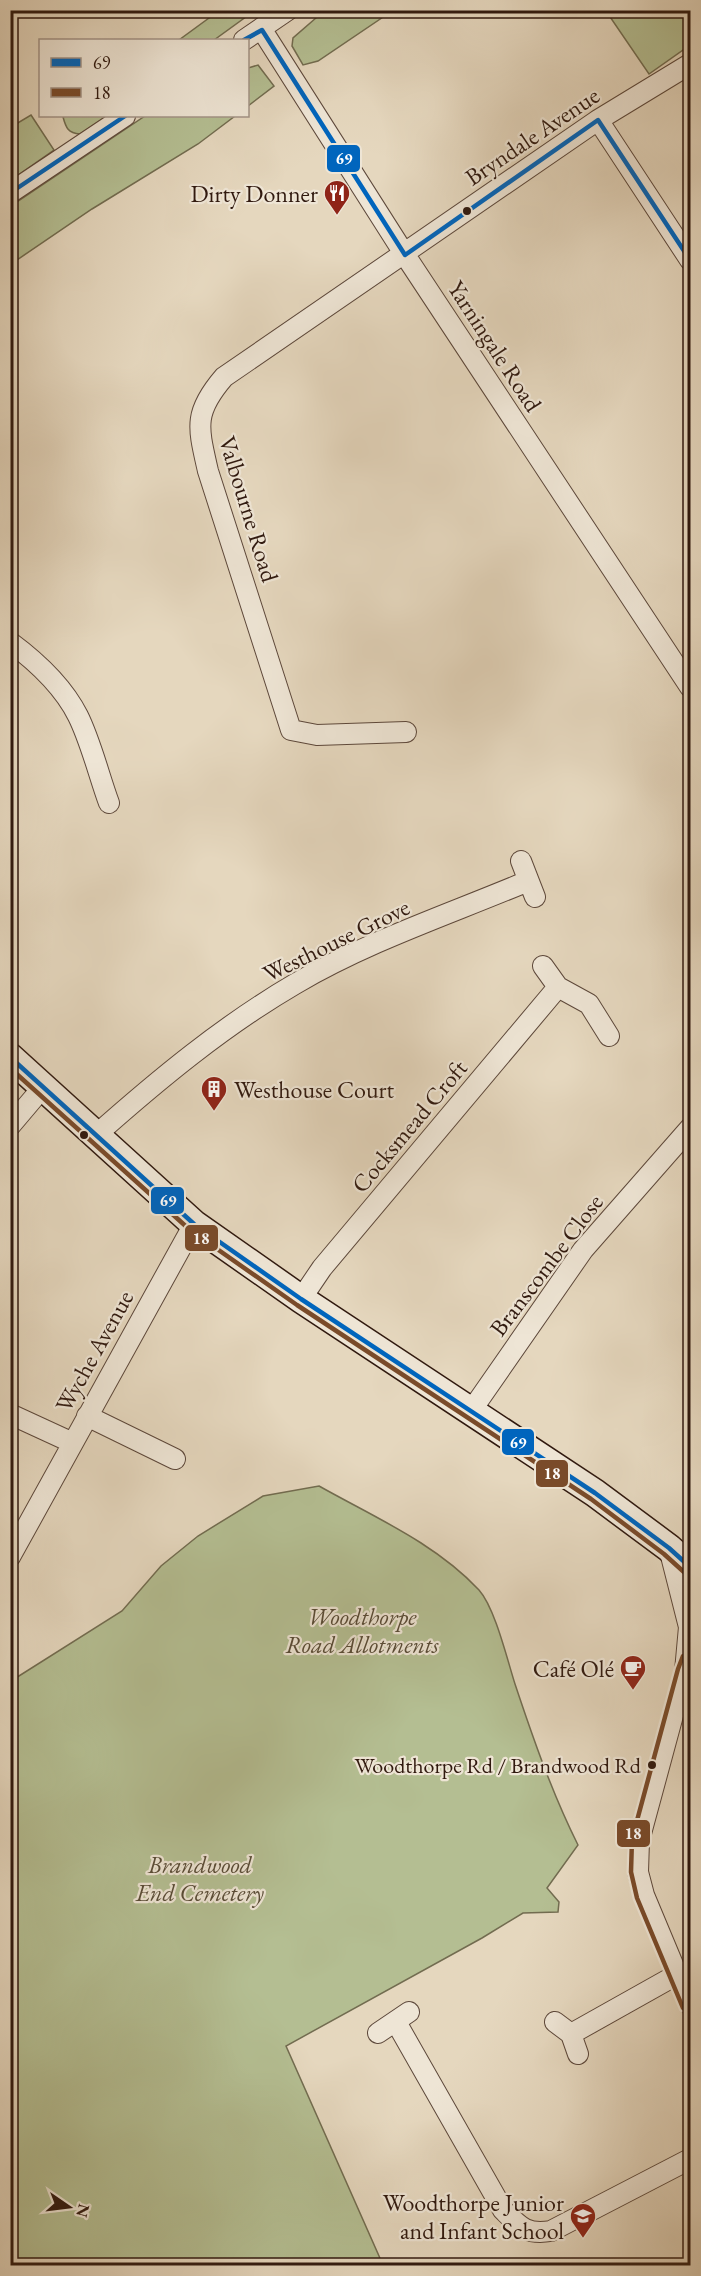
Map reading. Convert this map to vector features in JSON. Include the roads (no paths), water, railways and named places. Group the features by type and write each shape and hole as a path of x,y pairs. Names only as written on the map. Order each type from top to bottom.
{"street":[{"path":"246,39 288,10"},
{"name":"Yarningale Road","path":"262,30 405,255 690,687"},
{"name":"Bryndale Avenue","path":"405,255 598,120 690,64"},
{"path":"10,193 124,117"},
{"path":"598,120 690,260"},
{"name":"Valbourne Road","path":"405,255 225,377 209,395 202,410 199,433 208,471 291,729 317,735 406,732"},
{"path":"10,642 33,659 52,680 78,716 109,803"},
{"name":"Westhouse Grove","path":"96,1135 154,1084 238,1022 295,984 358,952 532,889 521,861"},
{"path":"543,966 558,987 590,1004 609,1036"},
{"name":"Cocksmead Croft","path":"301,1299 322,1268 558,987"},
{"path":"10,1057 194,1224 301,1299 596,1492 690,1567"},
{"path":"10,1126 44,1087"},
{"name":"Branscombe Close","path":"471,1411 582,1251 690,1128"},
{"name":"Wyche Avenue","path":"10,1414 73,1443 194,1224"},
{"path":"87,1416 175,1459"},
{"path":"10,1557 73,1443"},
{"path":"669,1548 689,1627 688,1665 639,1841 638,1872 644,1895 690,2005"},
{"path":"578,2054 563,2028 678,1974"},
{"path":"378,2033 402,2017 503,2210 518,2225 536,2233 551,2231 690,2159"}],"place":[{"name":"Dirty Donner","path":"337,216"},
{"name":"Westhouse Court","path":"214,1112"},
{"name":"Café Olé","path":"633,1691"},
{"name":"Woodthorpe Rd / Brandwood Rd","path":"652,1765"},
{"name":"Woodthorpe Junior and Infant School","path":"583,2239"}],"park label":[{"name":"Woodthorpe Road Allotments","path":"362,1630"},
{"name":"Brandwood End Cemetery","path":"200,1878"}]}
